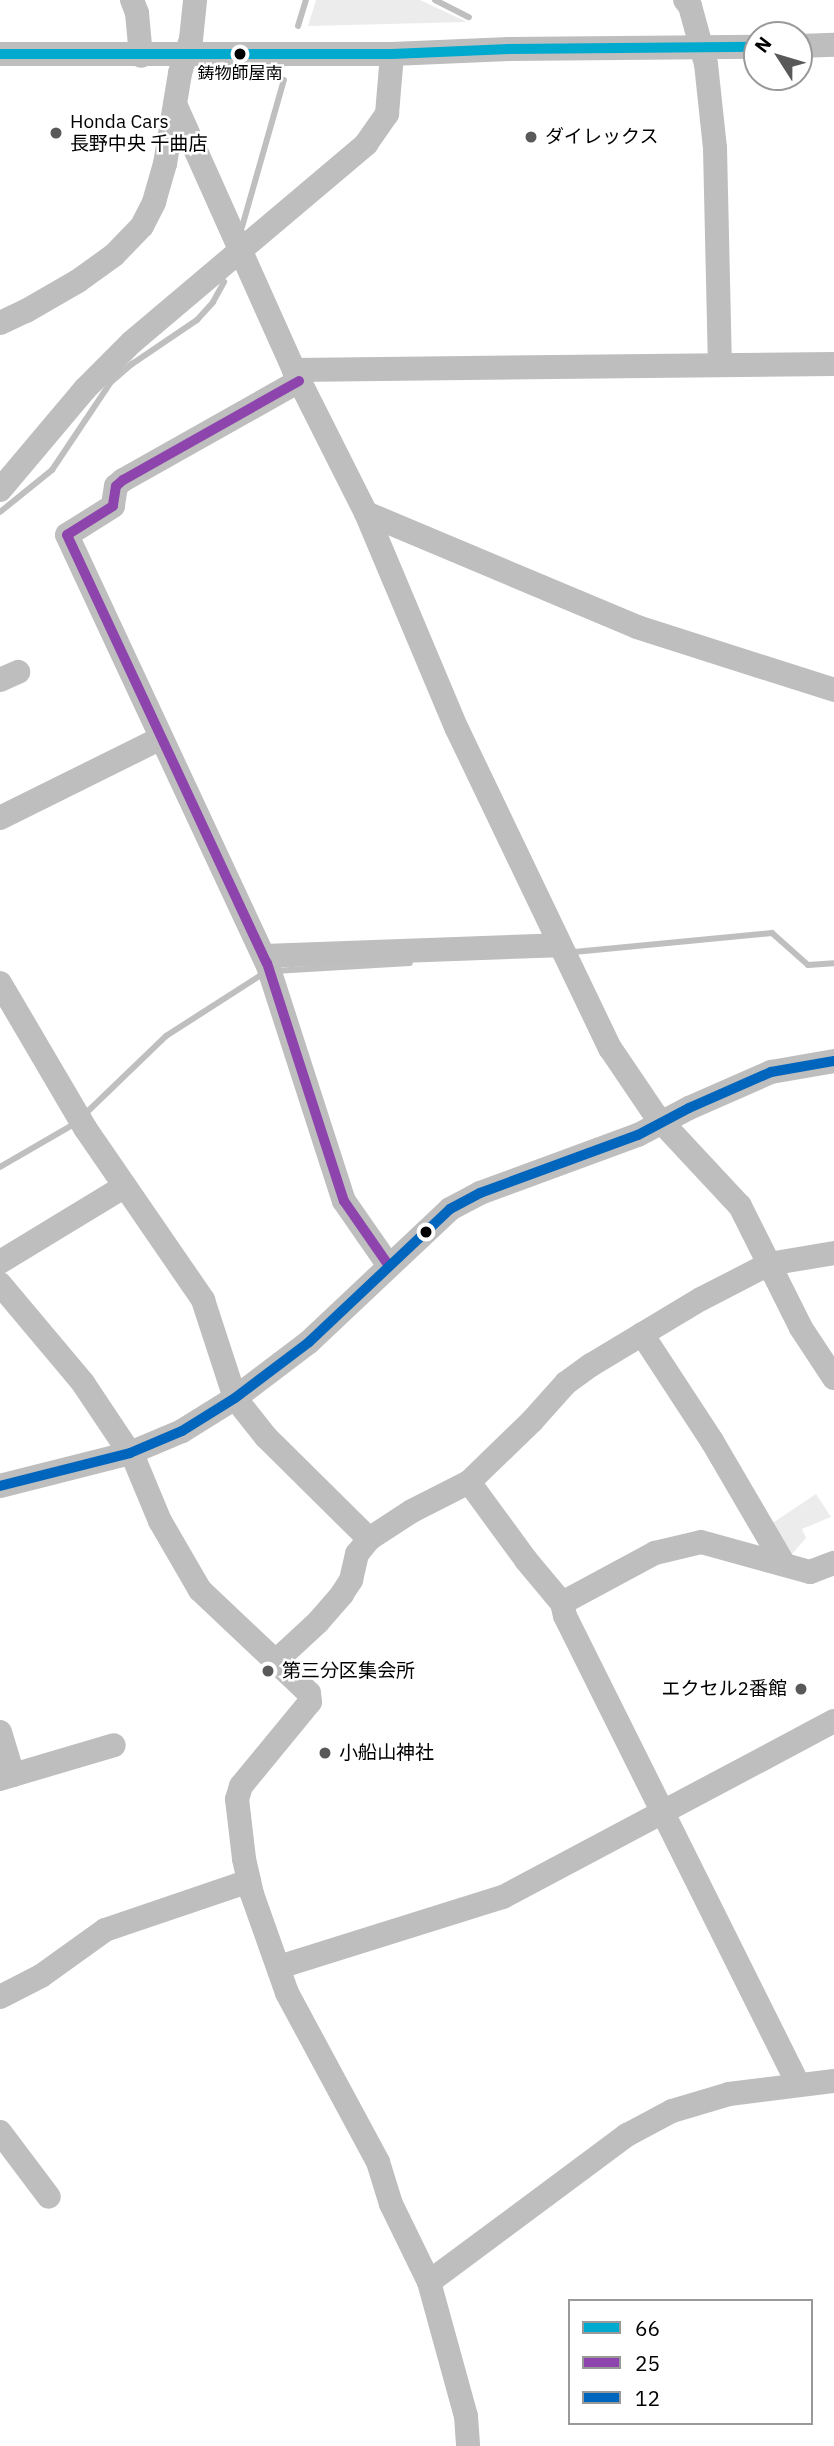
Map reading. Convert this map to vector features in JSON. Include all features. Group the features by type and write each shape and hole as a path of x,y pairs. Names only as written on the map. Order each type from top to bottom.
{"street":[{"path":"132,0 137,13 141,56"},
{"path":"0,323 78,281 114,255 142,226 154,202 165,164 185,55 191,39 195,0"},
{"path":"685,0 690,6 702,48 715,148 720,365"},
{"path":"813,46 834,45"},
{"path":"0,54 391,54 743,47"},
{"path":"0,490 94,379 132,342 366,144 387,114 391,54"},
{"path":"175,104 297,376 366,513 457,729 610,1048 664,1124 740,1206 801,1328 834,1378"},
{"path":"389,1266 344,1201 268,967 67,536 113,506 116,486 123,480 297,376 834,364"},
{"path":"366,513 637,627 834,690"},
{"path":"0,818 161,738"},
{"path":"268,967 559,945"},
{"path":"0,983 80,1119 203,1300 235,1398 266,1437 369,1539"},
{"path":"2,1486 130,1453 181,1431 235,1398 309,1342 450,1209 480,1193 664,1124 689,1108 771,1072 834,1061"},
{"path":"0,1262 125,1186"},
{"path":"277,1660 342,1594 351,1580 357,1554 369,1539 412,1511 470,1482 532,1422 566,1383 642,1334 769,1264 834,1254"},
{"path":"0,1284 83,1383 130,1453 160,1521 200,1590 309,1693 310,1702 241,1786 237,1799 238,1822 249,1881 287,1993 378,2162 391,2204 429,2282 466,2416 468,2446"},
{"path":"642,1334 712,1441 784,1564"},
{"path":"470,1482 526,1560 562,1603 798,2084"},
{"path":"562,1603 655,1553 701,1542 810,1572 834,1563"},
{"path":"278,1966 503,1897 834,1721"},
{"path":"0,1732 7,1777 114,1745"},
{"path":"0,1997 41,1976 106,1930 249,1881"},
{"path":"429,2282 627,2135 672,2111 729,2094 834,2081"},
{"path":"0,2132 49,2197"}],"shaded area":[{"path":"316,0 420,0 467,22 308,26"},
{"path":"816,1494 831,1517 802,1529 806,1538 792,1554 768,1526"}],"waterway":[{"path":"298,26 306,0"},
{"path":"435,0 469,17"},
{"path":"242,227 284,80"},
{"path":"0,512 52,470 111,382 132,364 197,320 213,302 224,282"},
{"path":"574,952 772,933 808,965 834,963"},
{"path":"274,971 410,963"},
{"path":"84,1115 166,1036 264,973"},
{"path":"0,1167 76,1123"}],"transit line":[{"name":"66","path":"0,54 392,54 509,49 743,47"},
{"name":"25","path":"299,381 123,480 116,486 113,506 67,535 267,963 344,1201 389,1266"},
{"name":"12","path":"0,1486 130,1453 182,1431 235,1398 309,1342 450,1209 480,1193 638,1135 689,1108 771,1072 834,1061"}],"place":[{"name":"鋳物師屋南","path":"240,54"},
{"name":"Honda Cars 長野中央 千曲店","path":"56,133"},
{"name":"ダイレックス","path":"531,137"},
{"name":"第三分区集会所","path":"268,1671"},
{"name":"エクセル2番館","path":"801,1689"},
{"name":"小船山神社","path":"325,1753"}]}
